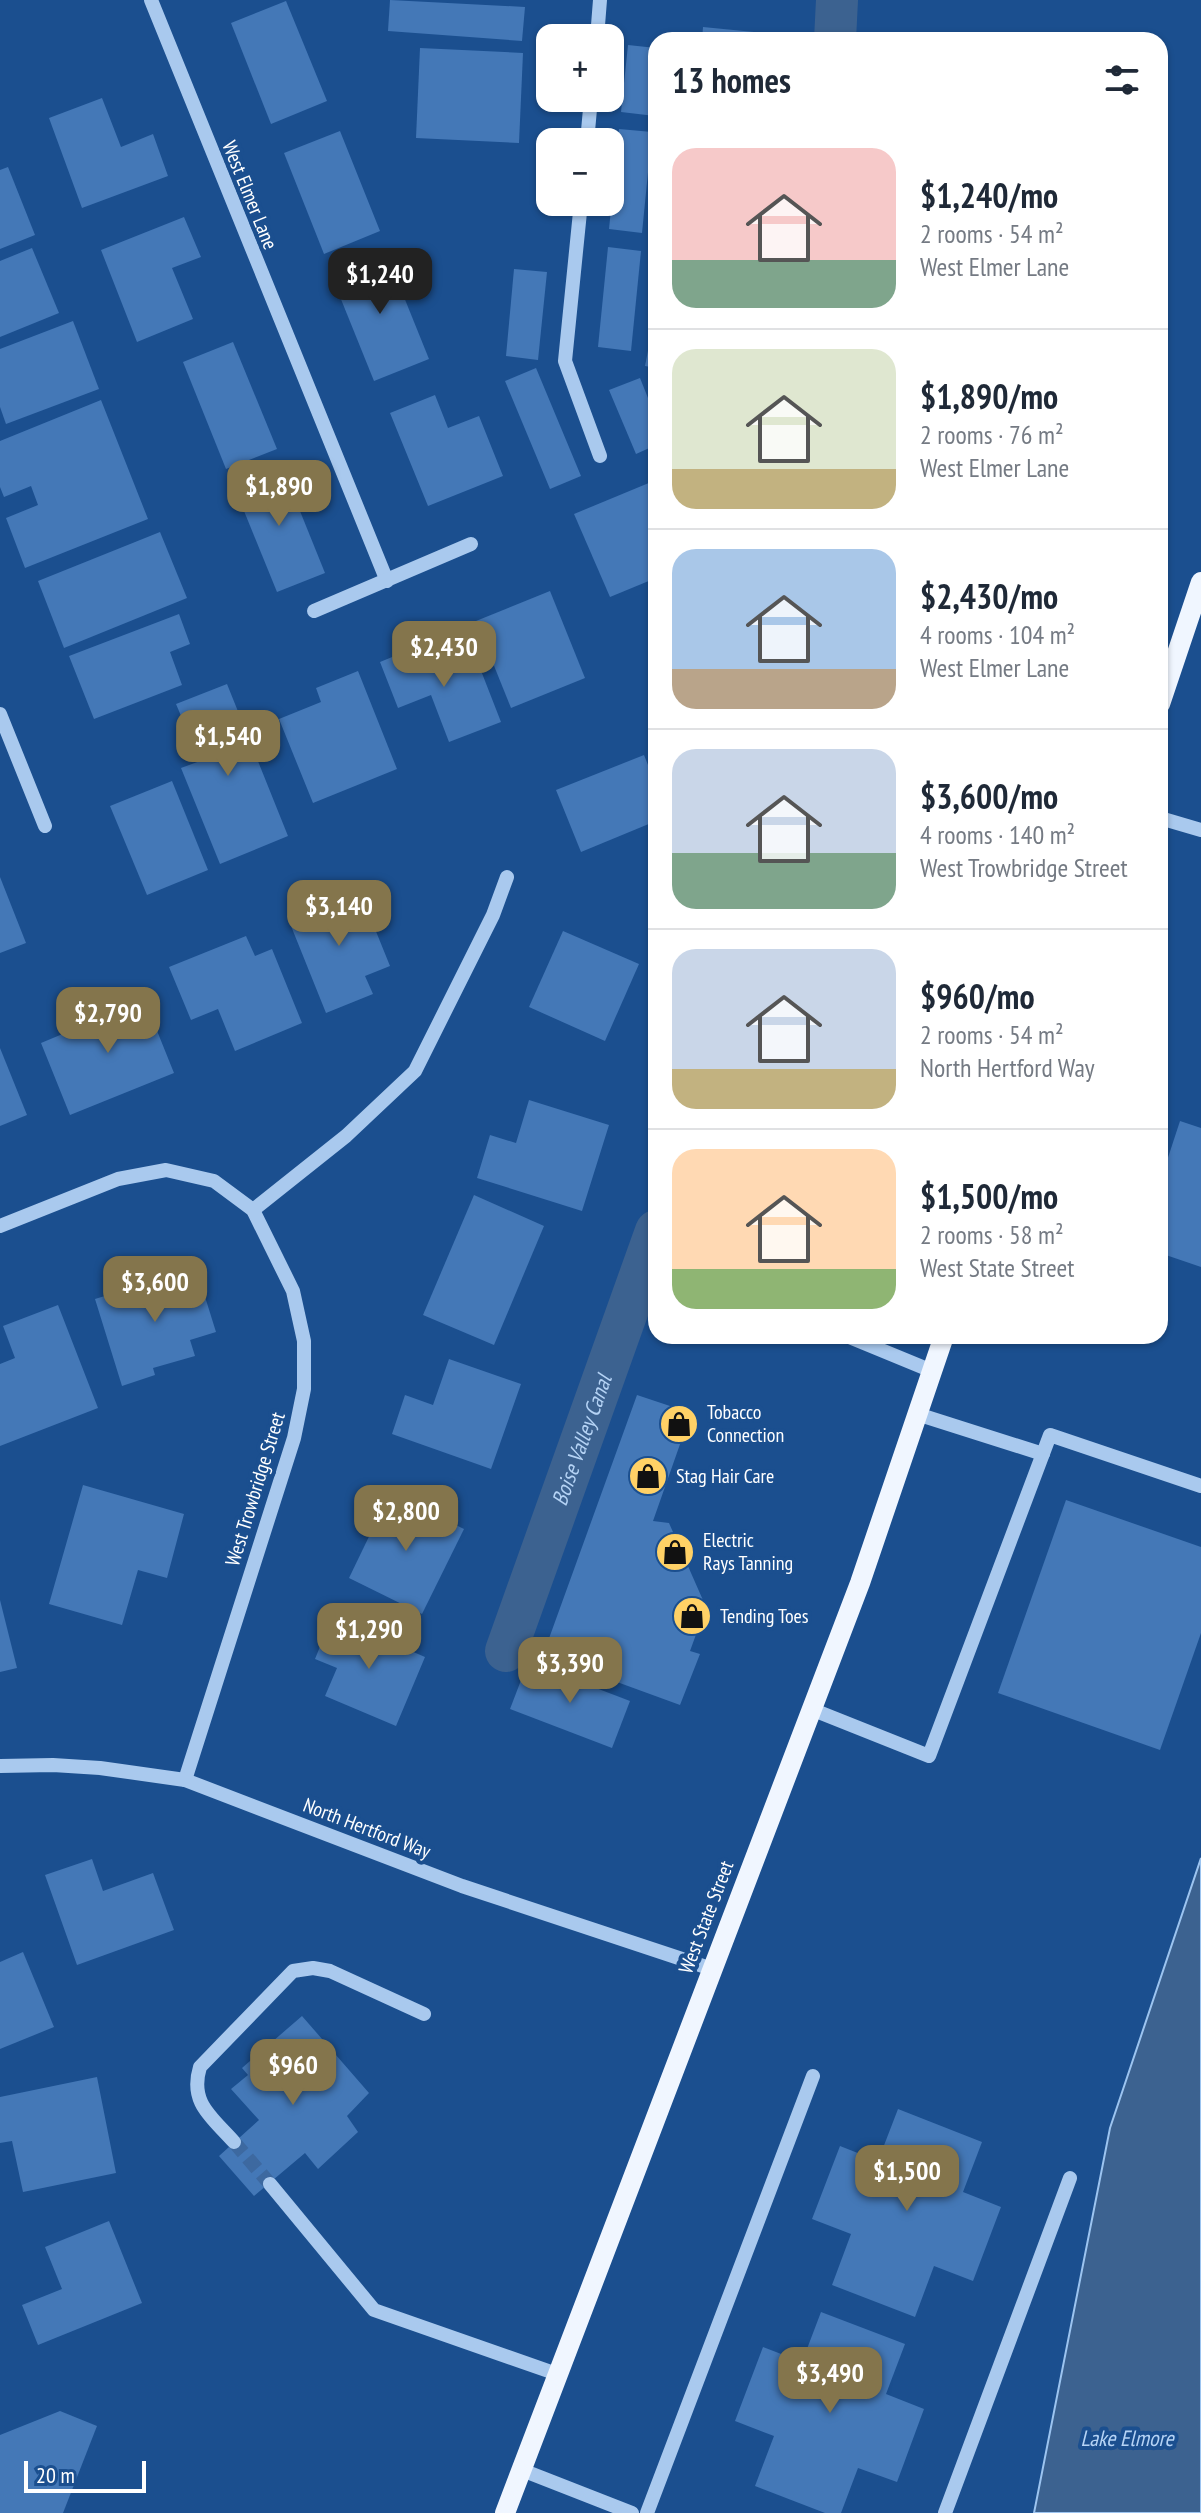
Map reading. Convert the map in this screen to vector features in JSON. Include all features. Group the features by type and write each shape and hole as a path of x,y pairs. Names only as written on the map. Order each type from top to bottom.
{"main road":[{"path":"1168,680 1201,582"},
{"name":"West State Street","path":"505,2513 860,1583 941,1344"}],"street":[{"name":"West Elmer Lane","path":"151,0 387,581"},
{"path":"598,24 600,0"},
{"path":"580,216 565,361 600,456"},
{"path":"314,611 471,544"},
{"path":"1,719 45,826"},
{"path":"1168,820 1201,830"},
{"path":"0,1226 118,1179 166,1170 214,1181 253,1210 346,1136 415,1071 493,915 507,877"},
{"name":"West Trowbridge Street","path":"185,1780 294,1438 304,1389 304,1341 293,1291 253,1210"},
{"path":"866,1344 932,1371"},
{"path":"917,1414 1043,1454"},
{"path":"811,1709 929,1756 1050,1435 1201,1486"},
{"name":"North Hertford Way","path":"0,1766 100,1768 185,1780 462,1886 712,1969"},
{"path":"234,2142 199,2102 195,2082 200,2067 293,1971 313,1968 330,1971 424,2014"},
{"path":"647,2513 813,2076"},
{"path":"945,2513 1070,2178"},
{"path":"270,2184 374,2310 557,2374"},
{"path":"522,2470 632,2513"}],"water":[{"name":"Lake Elmore","path":"1201,1858 1201,2513 1034,2513 1110,2128"}],"building":[{"path":"390,0 525,7 522,41 388,31"},
{"path":"286,1 327,101 271,124 231,23"},
{"path":"703,27 753,32 703,32"},
{"path":"628,45 648,47 648,115 621,112 624,112"},
{"path":"420,48 523,53 519,143 416,138"},
{"path":"102,98 121,147 153,134 168,176 82,208 49,118"},
{"path":"624,129 648,132 648,172 642,233 609,229 610,216 624,216"},
{"path":"340,131 380,231 324,254 284,153"},
{"path":"8,167 35,235 0,249 0,170"},
{"path":"184,217 201,257 172,268 193,319 137,342 101,250"},
{"path":"608,247 641,251 631,351 598,347"},
{"path":"32,248 59,313 0,337 0,261"},
{"path":"385,250 429,359 374,381 330,272"},
{"path":"514,269 547,272 538,360 506,356"},
{"path":"73,321 99,389 6,424 0,407 0,349"},
{"path":"233,342 277,449 226,469 183,362"},
{"path":"536,368 581,476 550,489 505,381"},
{"path":"640,378 648,398 648,449 636,454 609,390"},
{"path":"435,395 448,428 479,416 503,476 428,506 390,413"},
{"path":"101,400 148,519 25,568 6,518 38,505 31,486 4,497 0,487 0,441"},
{"path":"281,464 325,573 277,592 233,484"},
{"path":"648,483 648,581 610,597 574,514"},
{"path":"160,532 187,598 64,648 38,581"},
{"path":"550,591 585,678 511,708 476,621"},
{"path":"179,614 190,644 170,652 182,685 94,719 69,656"},
{"path":"471,645 501,722 449,742 431,695 398,708 380,662 419,646 426,663"},
{"path":"358,671 397,769 313,803 279,719 321,702 316,688"},
{"path":"227,684 288,836 220,864 181,768 200,761 176,704"},
{"path":"644,755 648,765 648,824 581,852 556,790"},
{"path":"172,781 208,870 147,895 110,806"},
{"path":"0,877 26,943 0,953"},
{"path":"358,887 390,966 365,976 373,994 326,1013 287,916"},
{"path":"563,931 639,964 605,1041 529,1007"},
{"path":"246,936 255,956 272,949 302,1023 235,1051 218,1009 191,1020 169,967"},
{"path":"141,991 174,1073 70,1115 41,1043 108,1015 104,1006"},
{"path":"0,1048 27,1115 0,1126"},
{"path":"529,1100 609,1125 582,1211 477,1178 490,1135 516,1143"},
{"path":"1180,1121 1201,1128 1201,1267 1168,1256 1168,1158"},
{"path":"474,1195 544,1226 494,1345 423,1315"},
{"path":"196,1268 216,1332 190,1340 195,1356 153,1368 155,1375 122,1386 95,1299"},
{"path":"58,1305 98,1408 0,1446 0,1364 15,1358 3,1326"},
{"path":"449,1359 521,1384 491,1469 392,1434 405,1395 433,1405"},
{"path":"637,1395 691,1413 653,1521 669,1523 706,1607 690,1651 700,1654 680,1705 543,1655"},
{"path":"83,1485 184,1514 167,1578 138,1570 122,1625 49,1604"},
{"path":"390,1493 464,1529 422,1614 349,1578"},
{"path":"1066,1500 1201,1547 1201,1633 1160,1750 998,1693"},
{"path":"0,1600 17,1668 0,1672"},
{"path":"332,1617 425,1657 396,1726 325,1696 337,1668 315,1659"},
{"path":"528,1662 630,1701 612,1748 510,1709"},
{"path":"92,1859 103,1891 153,1873 174,1930 77,1965 45,1875"},
{"path":"23,1952 54,2027 0,2049 0,1962"},
{"path":"302,2016 369,2093 347,2116 358,2132 318,2169 305,2153 254,2196 219,2156 259,2120 231,2089 248,2075 242,2068"},
{"path":"97,2077 116,2173 23,2192 12,2141 0,2143 0,2097"},
{"path":"898,2109 982,2142 963,2192 1001,2207 973,2281 934,2266 915,2317 832,2285 851,2234 812,2219 840,2146 878,2161"},
{"path":"109,2221 142,2303 38,2345 22,2305 62,2289 45,2247"},
{"path":"821,2312 905,2344 886,2394 924,2409 897,2482 858,2468 841,2513 825,2513 755,2486 774,2436 735,2421 763,2347 802,2362"},
{"path":"60,2411 97,2426 63,2513 0,2513 0,2435"}],"waterway":[{"name":"Boise Valley Canal","path":"835,32 837,0"},
{"name":"Boise Valley Canal","path":"506,1651 648,1253"}],"tunnel":[{"path":"234,2142 270,2184"}],"place":[{"name":"Tobacco Connection","path":"679,1424"},
{"name":"Stag Hair Care","path":"648,1476"},
{"name":"Electric Rays Tanning","path":"675,1552"},
{"name":"Tending Toes","path":"692,1616"}]}
